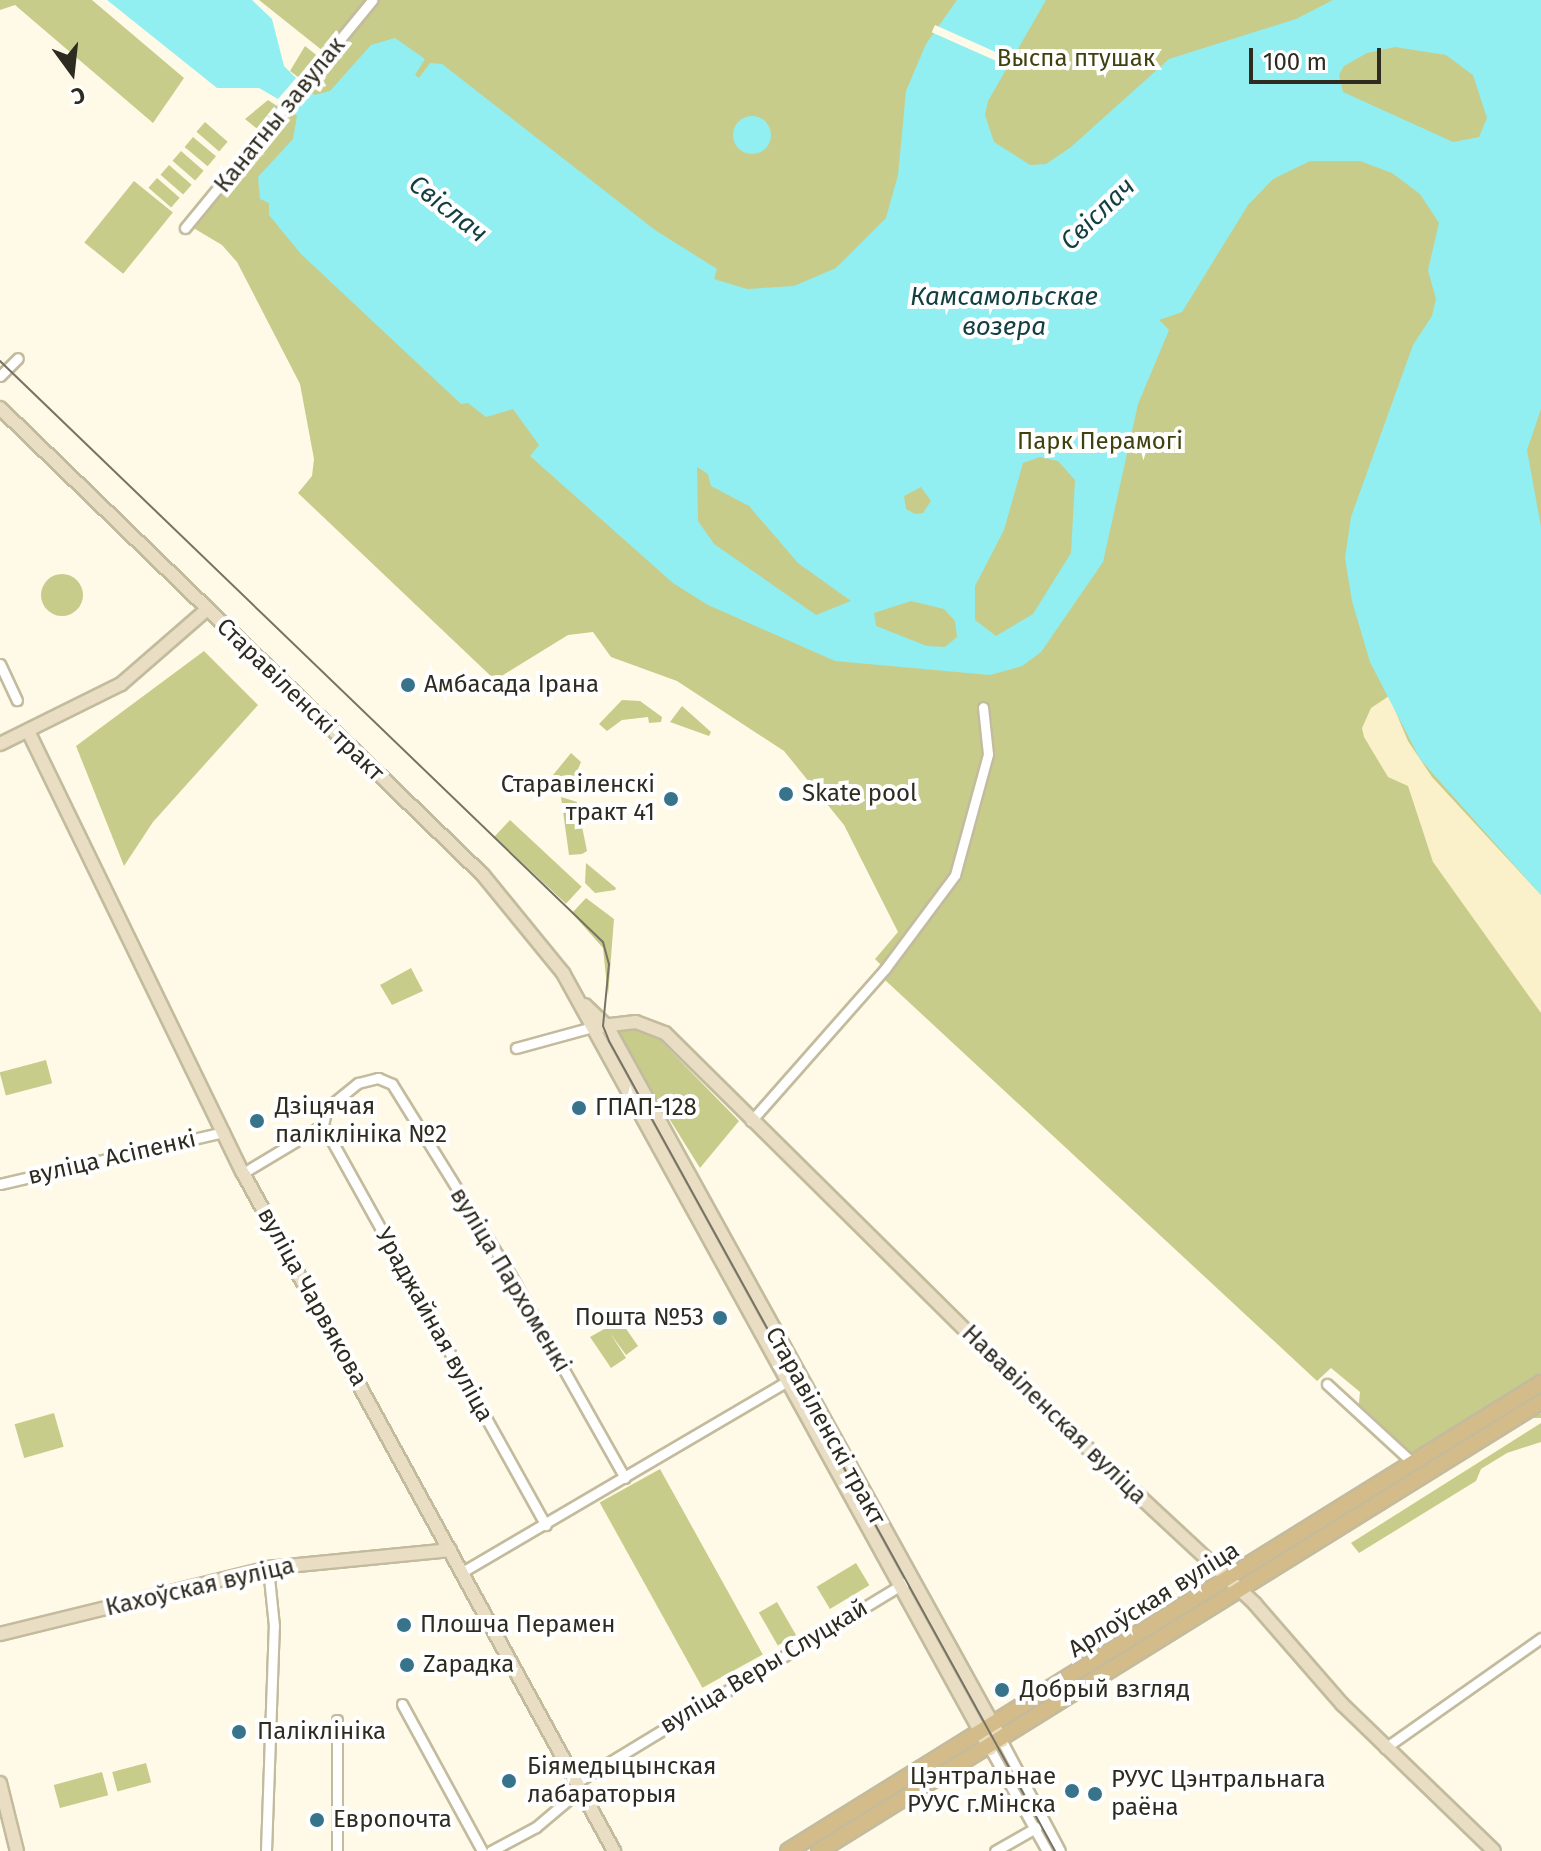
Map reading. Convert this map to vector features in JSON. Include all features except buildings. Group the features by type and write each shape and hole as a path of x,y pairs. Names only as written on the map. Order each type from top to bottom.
{"main road":[{"name":"Старавіленскі тракт","path":"0,408 483,875 585,1005 607,1026 791,1378"},
{"path":"0,744 29,733 121,684 206,610"},
{"name":"вуліца Чарвякова","path":"29,733 243,1173 614,1851"},
{"name":"Старавіленскі тракт","path":"585,1005 593,1027 996,1745"},
{"name":"Нававіленская вуліца","path":"593,1027 636,1022 657,1027 1229,1579 1385,1748 1487,1849"},
{"name":"Арлоўская вуліца","path":"788,1851 1541,1383"},
{"name":"Арлоўская вуліца","path":"819,1851 996,1745 1541,1402"},
{"name":"Кахоўская вуліца","path":"0,1634 268,1568 450,1550"},
{"path":"1048,1692 1044,1702 1056,1707"},
{"path":"0,1784 17,1851"}],"street":[{"name":"Канатны завулак","path":"185,228 372,0"},
{"path":"0,376 18,358"},
{"path":"0,664 17,700"},
{"path":"751,1121 885,969 955,875 988,754 983,707"},
{"path":"516,1048 593,1027"},
{"name":"вуліца Пархоменкі","path":"323,1125 327,1108 358,1083 378,1078 392,1084 508,1271 625,1478"},
{"path":"243,1173 323,1125"},
{"name":"Ураджайная вуліца","path":"323,1125 546,1525"},
{"name":"вуліца Асіпенкі","path":"0,1184 224,1132"},
{"path":"462,1572 791,1378"},
{"path":"1327,1384 1413,1463"},
{"path":"266,1851 274,1626 268,1568"},
{"name":"вуліца Веры Слуцкай","path":"491,1851 536,1827 579,1786 906,1582"},
{"path":"1385,1748 1541,1638"},
{"path":"402,1704 482,1851"},
{"path":"337,1720 337,1851"},
{"name":"Старавіленскі тракт","path":"996,1745 1060,1851"},
{"name":"Старавіленскі тракт","path":"996,1745 1047,1851"},
{"path":"995,1851 1044,1822"}],"green space":[{"path":"0,0 92,0 184,78 153,123 15,5 0,10"},
{"name":"Парк Перамогі","path":"259,0 1541,0 1541,1376 1407,1458 1358,1413 1360,1392 1331,1368 1317,1381 885,980 885,969 875,959 898,932 844,825 784,751 677,681 611,657 593,632 568,635 495,680 298,493 312,476 314,459 300,384 237,262 222,245 190,226 328,55"},
{"path":"305,46 320,58 302,80 290,71"},
{"path":"268,100 280,108 261,132 245,119"},
{"path":"205,122 228,142 219,151 196,132"},
{"path":"193,137 216,156 208,166 185,147"},
{"path":"181,151 204,171 195,180 172,161"},
{"path":"169,165 192,185 183,194 160,175"},
{"path":"157,178 180,198 171,207 148,188"},
{"path":"134,181 173,212 123,274 84,242"},
{"path":"62,574 77,580 83,595 77,610 62,616 47,610 41,595 47,580"},
{"path":"204,651 258,705 153,822 124,866 76,746"},
{"path":"622,700 640,701 662,717 661,722 649,723 648,717 622,720 607,731 599,724"},
{"path":"682,706 711,732 709,736 670,722"},
{"path":"571,753 581,762 568,793 564,793 553,775"},
{"path":"561,797 577,802 587,851 582,854 569,855"},
{"path":"510,820 582,887 566,904 494,837"},
{"path":"586,863 615,890 595,893 585,883"},
{"path":"586,898 614,919 608,996 603,948 572,913"},
{"path":"411,968 423,991 392,1005 380,985"},
{"path":"635,1029 655,1035 739,1121 700,1168 622,1043 618,1032"},
{"path":"46,1060 52,1083 6,1096 0,1072"},
{"path":"620,1320 638,1346 626,1355 610,1333 626,1358 611,1368 590,1337"},
{"path":"54,1413 64,1447 24,1458 15,1424"},
{"path":"1387,1414 1541,1414 1541,1418 1387,1418"},
{"path":"1541,1423 1541,1442 1507,1453 1481,1469 1476,1481 1359,1553 1351,1543"},
{"path":"660,1469 763,1654 702,1688 600,1502"},
{"path":"856,1563 869,1585 830,1609 817,1587"},
{"path":"777,1602 796,1635 778,1645 759,1612"},
{"path":"146,1763 151,1782 117,1791 112,1772"},
{"path":"102,1772 108,1795 60,1808 54,1785"}],"sand":[{"path":"1389,696 1408,741 1432,777 1541,895 1541,1013 1433,862 1408,786 1388,777 1364,737 1362,728 1371,708"}],"water":[{"path":"107,0 252,0 272,19 284,66 296,78 278,99 259,88 217,88"},
{"name":"Камсамольскае возера","path":"957,0 1046,0 988,101 985,115 994,142 1030,165 1046,164 1071,147 1169,59 1296,19 1333,0 1541,0 1541,409 1527,450 1541,527 1541,895 1420,759 1370,662 1352,601 1345,558 1351,517 1413,345 1432,316 1436,299 1428,270 1439,223 1420,194 1392,173 1360,161 1310,161 1273,179 1248,205 1182,312 1159,320 1169,330 1138,404 1103,562 1041,652 1022,666 990,675 835,661 708,605 673,583 530,456 539,445 513,409 486,417 468,403 461,404 301,254 269,215 269,203 260,199 258,177 293,139 297,116 291,111 309,90 315,95 330,91 371,45 395,38 425,59 415,75 419,78 430,63 442,64 655,230 717,269 714,279 747,289 794,286 836,268 886,218 898,175 906,91 926,44","holes":["1395,47 1446,55 1473,75 1487,118 1479,137 1453,142 1343,92 1339,75 1344,66 1367,53","1040,457 1058,461 1075,480 1071,553 1033,614 996,636 975,620 975,586 1004,530 1023,463","697,467 708,474 711,486 749,506 798,563 851,601 816,615 714,544 698,521","921,487 931,501 923,513 915,514 906,509 904,496","911,601 944,609 955,621 957,637 945,647 927,646 876,626 874,613"]},
{"path":"752,116 765,122 771,135 765,148 752,154 739,148 733,135 739,122"}],"pier":[{"path":"935,25 1014,60 1010,67 932,32"}],"tram line":[{"path":"0,361 603,942 609,964 603,1026 609,1041 1055,1851"}],"place":[{"name":"Амбасада Ірана","path":"408,685"},
{"name":"Skate pool","path":"786,794"},
{"name":"Старавіленскі тракт 41","path":"671,799"},
{"name":"ГПАП-128","path":"579,1108"},
{"name":"Дзіцячая паліклініка №2","path":"257,1121"},
{"name":"Пошта №53","path":"720,1318"},
{"name":"Плошча Перамен","path":"404,1625"},
{"name":"Zарадка","path":"407,1665"},
{"name":"Добрый взгляд","path":"1002,1690"},
{"name":"Паліклініка","path":"239,1732"},
{"name":"Біямедыцынская лабараторыя","path":"509,1781"},
{"name":"Цэнтральнае РУУС г.Мінска","path":"1072,1791"},
{"name":"РУУС Цэнтральнага раёна","path":"1095,1794"},
{"name":"Европочта","path":"317,1820"}],"park label":[{"name":"Выспа птушак","path":"1076,59"}],"water label":[{"name":"Свіслач","path":"448,209"},
{"name":"Свіслач","path":"1098,214"}]}
